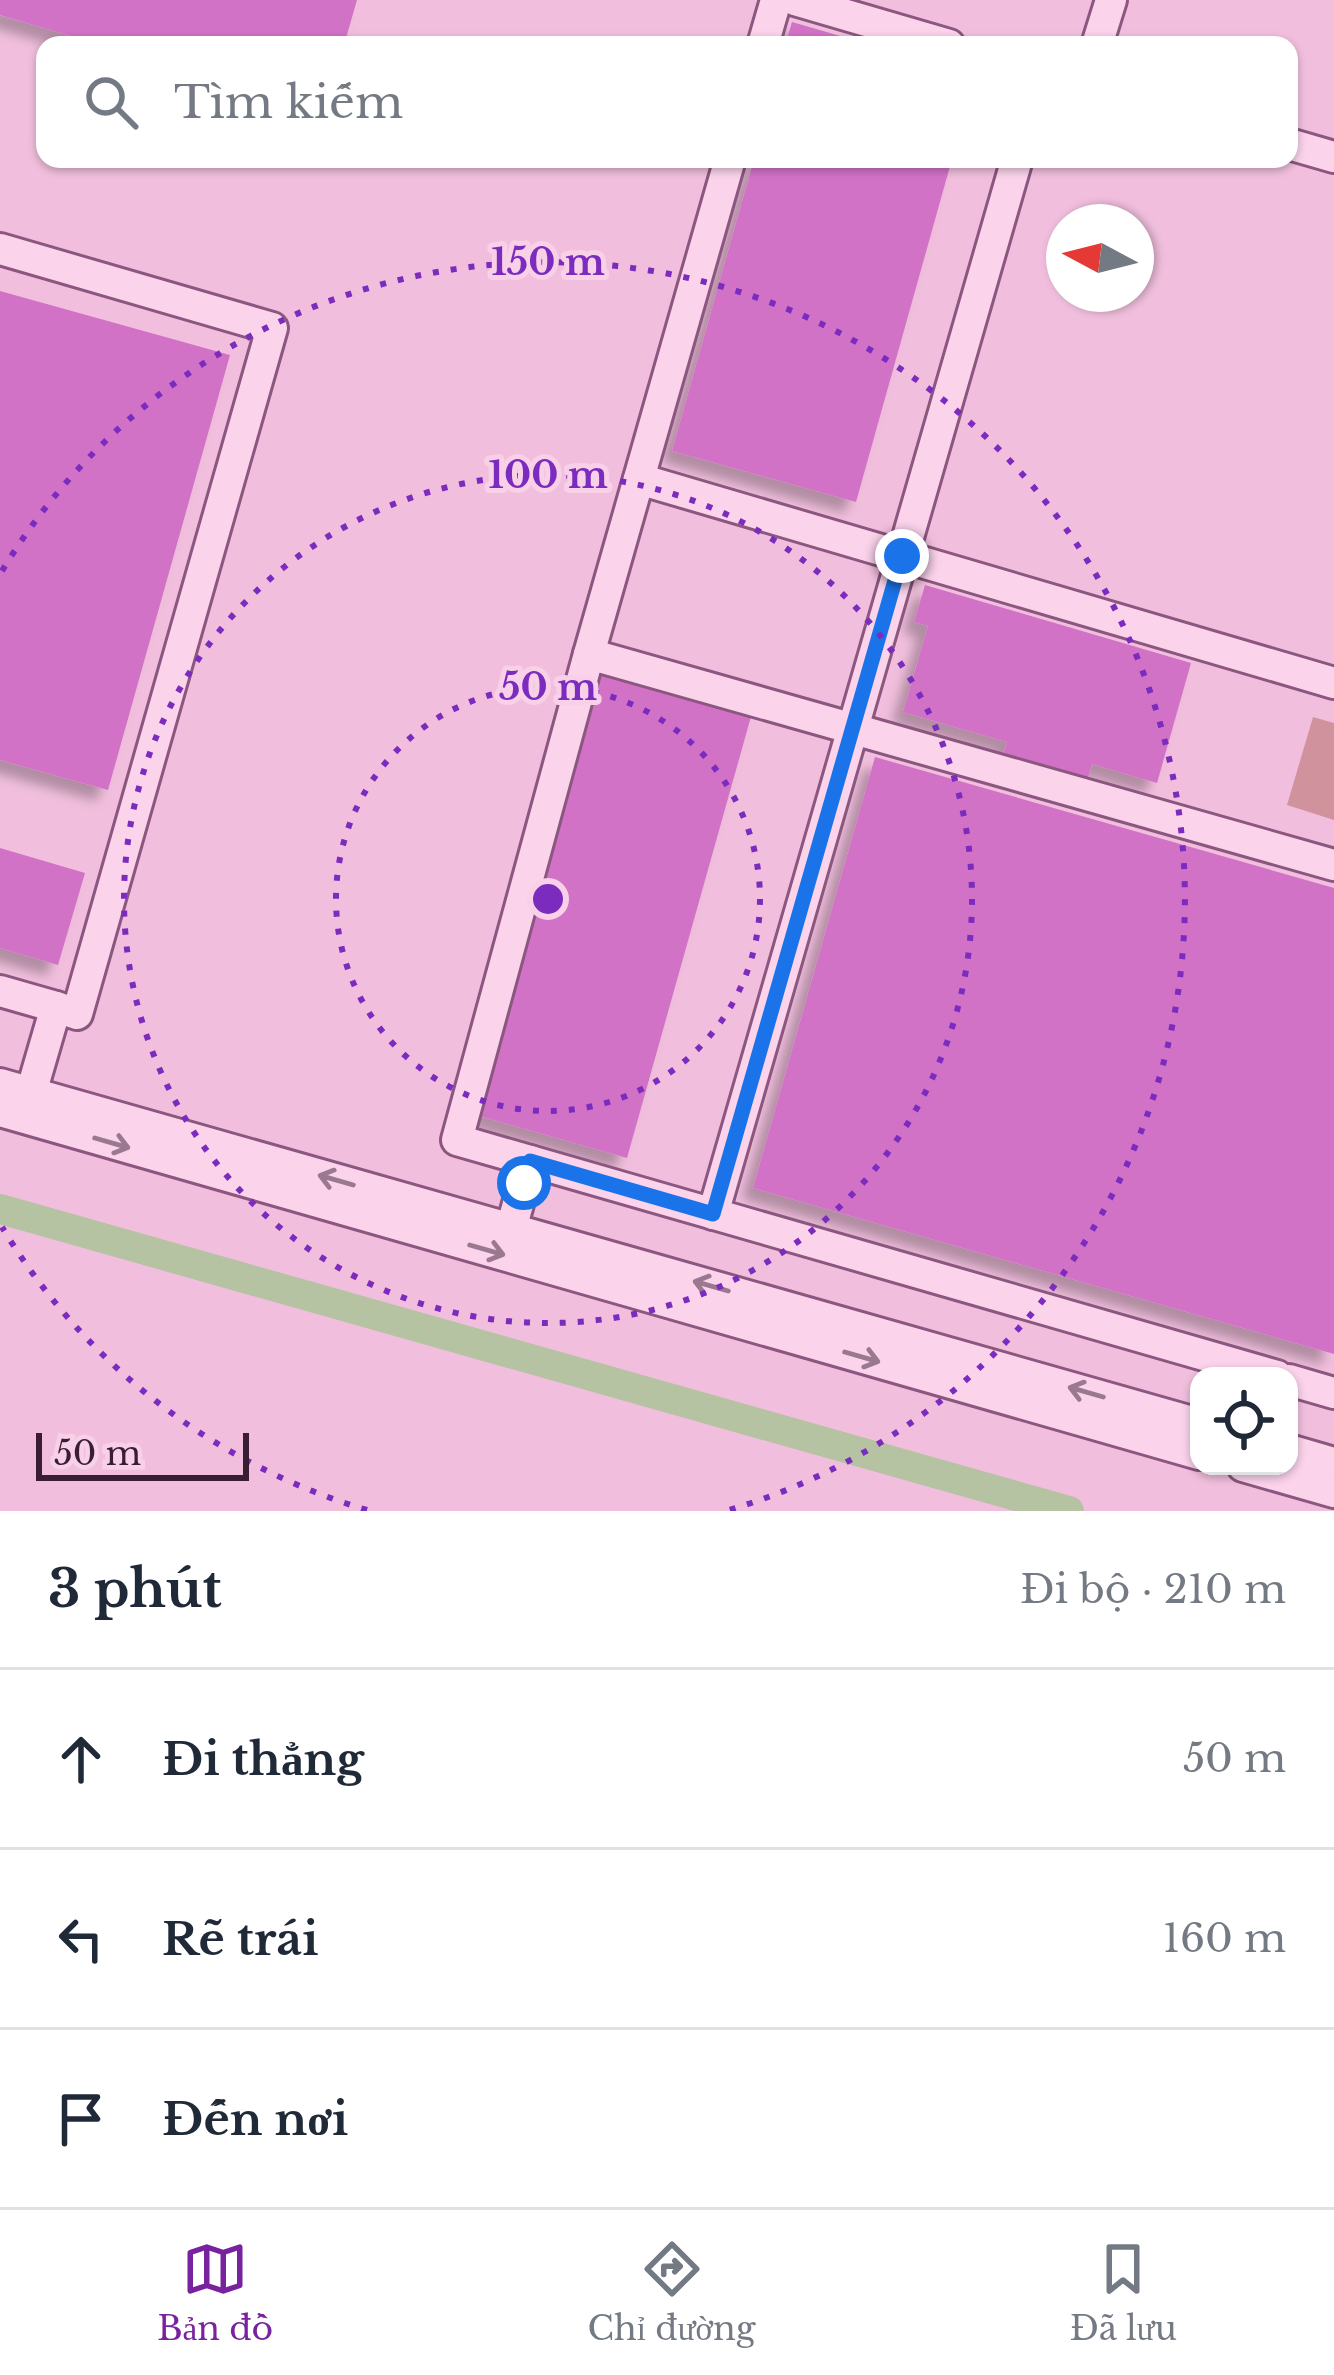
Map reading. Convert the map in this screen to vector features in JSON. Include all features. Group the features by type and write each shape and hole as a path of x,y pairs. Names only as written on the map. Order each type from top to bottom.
{"street":[{"path":"766,36 776,0"},
{"path":"795,0 918,36"},
{"path":"1099,36 1111,0"},
{"path":"1298,147 1334,157"},
{"path":"727,168 457,1140 1245,1367"},
{"path":"713,1214 1014,168"},
{"path":"0,249 272,328 77,1014 0,991"},
{"path":"639,479 1334,683"},
{"path":"589,654 1334,865"},
{"path":"31,1093 56,1007"},
{"path":"0,1084 1190,1421"},
{"path":"0,1111 1190,1451"},
{"path":"511,1229 530,1161"},
{"path":"1298,1383 1334,1393"},
{"path":"1298,1452 1334,1462"},
{"path":"1274,1475 1334,1492"}],"shaded area":[{"path":"1313,717 1334,723 1334,820 1287,805"}],"building":[{"path":"0,0 357,0 347,36 71,36 0,15"},
{"path":"792,22 840,36 788,36"},
{"path":"751,168 949,168 856,502 672,451"},
{"path":"0,291 230,355 108,790 0,760"},
{"path":"925,585 1191,663 1157,783 1092,764 1086,785 1001,760 1007,742 903,712 928,626 914,622"},
{"path":"601,670 752,713 627,1158 476,1115"},
{"path":"875,757 1334,888 1334,1354 753,1188"},
{"path":"0,848 85,873 58,965 0,948"}],"waterway":[{"path":"0,1209 1069,1511"}],"route":[{"path":"524,1183 530,1161 713,1214 902,556"}]}
